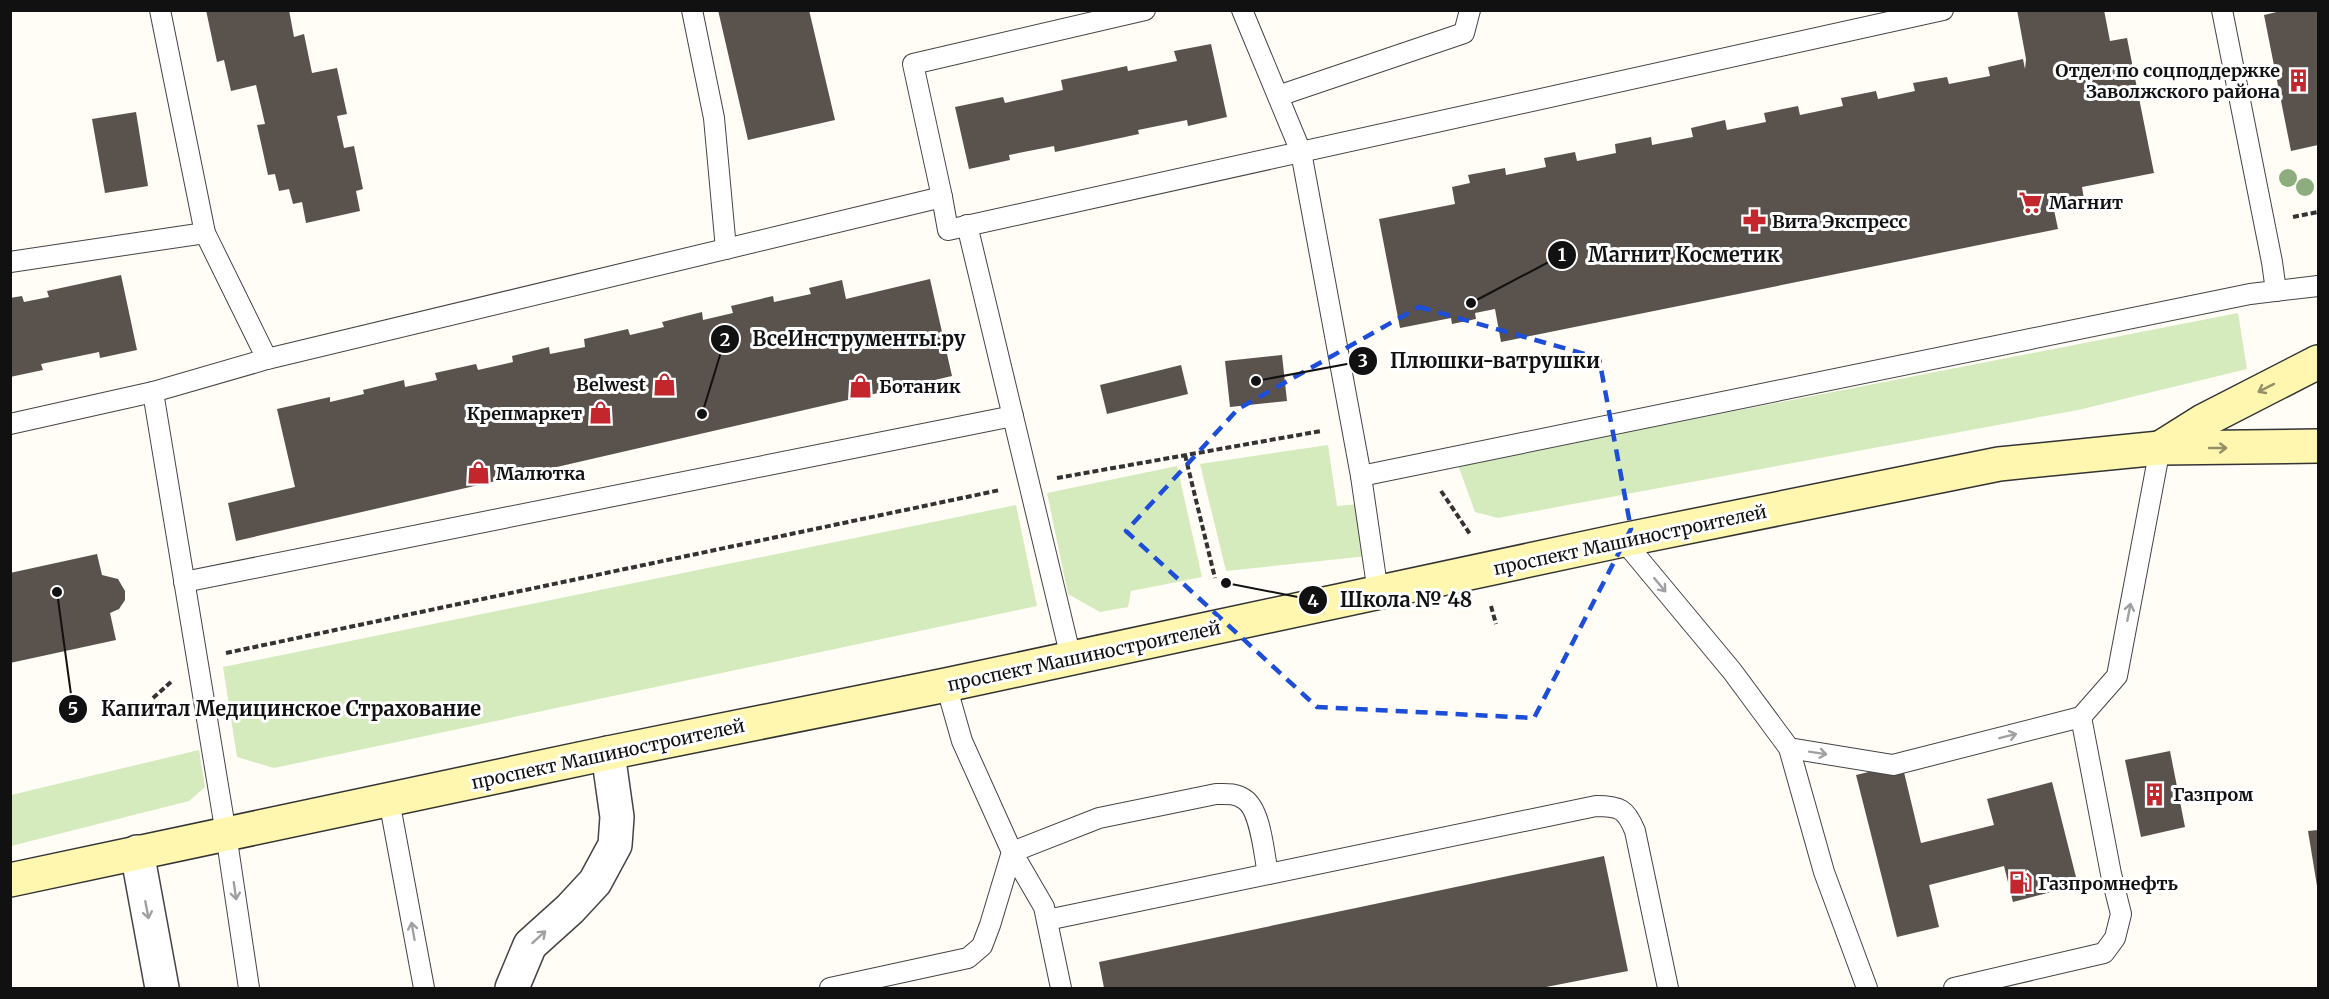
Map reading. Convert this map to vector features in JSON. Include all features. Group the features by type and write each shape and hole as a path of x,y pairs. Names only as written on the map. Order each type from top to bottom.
{"street":[{"name":"проспект Машиностроителей","path":"2160,448 2203,421 2319,362"},
{"name":"проспект Машиностроителей","path":"10,880 608,753 946,685 1623,540 1999,464 2160,448 2319,446"},
{"path":"512,988 530,945 570,909 595,882 615,845 617,817 608,753"},
{"path":"137,852 162,988"}],"lane":[{"path":"160,10 205,233 267,359"},
{"path":"692,10 714,118 726,249"},
{"path":"1145,10 913,64 948,230 1943,10"},
{"path":"1242,10 1301,152 1361,476 1378,593"},
{"path":"1278,96 1464,33 1470,10"},
{"path":"2222,10 2267,234 2276,291"},
{"path":"10,424 153,392 267,359 942,197"},
{"path":"967,225 1071,658"},
{"path":"10,262 205,233"},
{"path":"1361,476 2227,298 2319,286"},
{"path":"153,392 249,988"},
{"path":"184,582 1013,416"},
{"path":"1789,748 1893,765 2081,717 2117,676 2160,448"},
{"path":"1623,540 1732,670 1789,748 1824,872 1867,988"},
{"path":"946,685 962,741 1012,852 1040,897 1061,988"},
{"path":"1954,988 2104,953 2115,938 2121,914 2111,874 2081,717"},
{"path":"1012,852 1099,818 1216,794 1232,794 1245,800 1255,810 1268,874"},
{"path":"389,800 423,988"},
{"path":"1047,920 1596,806 1613,806 1628,815 1635,831 1668,988"},
{"path":"830,988 874,984 968,958 982,946 1012,852"}],"path":[{"path":"197,659 1029,483 1352,426"},
{"path":"1185,455 1215,578"},
{"path":"1423,462 1475,542"},
{"path":"1491,604 1496,624"}],"highlighted area":[{"path":"1419,307 1599,358 1631,529 1534,718 1317,707 1126,531 1238,409"}],"green space":[{"path":"2238,313 2247,369 2078,410 1498,518 1475,512 1458,465"},
{"path":"1328,445 1337,506 1359,504 1368,556 1226,571 1200,464"},
{"path":"1177,466 1202,577 1131,591 1128,607 1100,612 1068,594 1047,493"},
{"path":"1016,505 1037,606 274,768 237,757 223,667"},
{"path":"199,750 205,787 189,801 11,846 11,795"}],"building":[{"path":"206,10 289,10 294,37 304,34 312,73 337,68 347,114 337,116 344,148 354,146 363,189 356,191 360,211 306,223 302,202 293,204 289,189 279,191 275,174 268,175 257,125 265,124 256,85 231,91 224,60 217,62"},
{"path":"718,10 809,10 835,120 748,140"},
{"path":"2017,10 2104,10 2110,41 2127,38 2154,173 2082,187 2084,199 2053,205 2058,229 1501,342 1495,309 1475,313 1476,319 1452,324 1451,318 1400,328 1379,219 1455,204 1452,187 1470,183 1468,175 1505,168 1506,175 1546,167 1544,158 1575,152 1577,161 1616,153 1615,144 1651,137 1652,145 1693,137 1691,128 1725,120 1727,130 1766,122 1764,113 1798,106 1800,115 1843,106 1841,98 1876,91 1878,99 1915,91 1913,83 1947,77 1949,84 1990,76 1988,67 2023,59 2025,69 2026,59"},
{"name":"Отдел по соцподдержке Заволжского района","path":"2285,10 2318,10 2318,145 2291,151 2264,15"},
{"path":"1211,44 1227,117 1188,126 1187,120 1138,130 1139,134 1055,152 1054,146 1009,155 1010,160 969,169 955,107 1003,97 1005,103 1063,90 1061,80 1127,66 1128,71 1177,61 1174,51"},
{"path":"136,112 148,186 105,193 92,119"},
{"path":"121,275 137,350 100,358 99,352 41,364 43,370 10,377 10,298 22,296 24,302 49,297 47,291"},
{"path":"930,279 952,376 236,541 228,503 295,487 277,409 330,397 330,402 364,394 363,390 404,380 405,387 437,380 435,373 476,364 478,370 513,362 512,356 549,347 550,354 585,347 584,339 628,329 630,335 664,327 662,322 702,312 703,320 733,313 731,306 773,296 774,302 811,294 809,288 842,280 846,299"},
{"path":"1282,355 1287,401 1230,407 1225,361"},
{"path":"1181,365 1188,394 1107,414 1100,385"},
{"path":"97,554 102,575 118,579 125,591 125,600 119,609 110,613 116,640 10,663 10,573"},
{"name":"Газпром","path":"2170,751 2185,827 2141,837 2125,760"},
{"path":"1902,764 1921,843 1994,825 1987,799 2052,782 2078,885 2013,902 2004,866 1929,885 1939,927 1897,937 1856,775"},
{"path":"2318,830 2318,886 2317,886 2308,831"},
{"path":"1604,856 1628,971 1541,988 1104,988 1099,962"}],"place":[{"name":"Отдел по соцподдержке Заволжского района","path":"2298,80"},
{"name":"Магнит","path":"2031,202"},
{"name":"Вита Экспресс","path":"1754,221"},
{"name":"Магнит Косметик","path":"1471,303"},
{"name":"Плюшки-ватрушки","path":"1256,381"},
{"name":"Belwest","path":"664,384"},
{"name":"Ботаник","path":"861,386"},
{"name":"Крепмаркет","path":"600,413"},
{"name":"ВсеИнструменты.ру","path":"702,414"},
{"name":"Малютка","path":"478,473"},
{"name":"Школа № 48","path":"1226,583"},
{"name":"Капитал Медицинское Страхование","path":"57,592"},
{"name":"Газпром","path":"2155,794"},
{"name":"Газпромнефть","path":"2020,883"}]}
